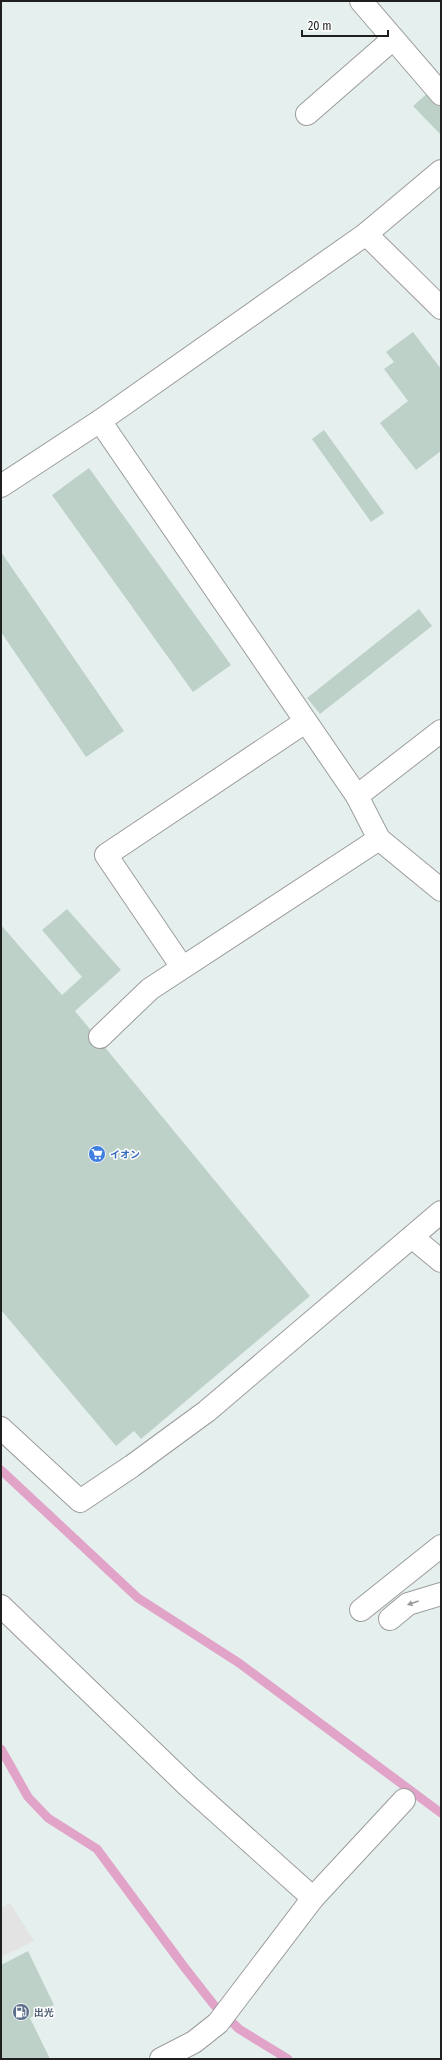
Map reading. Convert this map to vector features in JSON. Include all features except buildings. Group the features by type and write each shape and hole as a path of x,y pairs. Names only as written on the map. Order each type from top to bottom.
{"street":[{"path":"361,1 441,94"},
{"path":"307,114 393,39"},
{"path":"1,486 100,421 366,234 441,171"},
{"path":"366,234 441,308"},
{"path":"100,421 357,796 379,838 441,889"},
{"path":"182,967 106,855 305,722"},
{"path":"357,796 441,731"},
{"path":"100,1037 150,989 379,838"},
{"path":"1,1428 80,1500 132,1466 207,1411 441,1212"},
{"path":"412,1237 441,1261"},
{"path":"361,1610 441,1546"},
{"path":"390,1619 408,1604 441,1594"},
{"path":"1,1606 188,1786 313,1898"},
{"path":"161,2059 194,2042 224,2015 313,1898 404,1800"}],"shaded area":[{"path":"10,1903 34,1941 1,1957 1,1908"}],"waterway":[{"path":"1,1470 138,1598 239,1663 441,1813"},
{"path":"1,1749 28,1797 48,1818 97,1849 214,2005 239,2029 288,2059"}],"place":[{"name":"イオン","path":"97,1154"},
{"name":"出光","path":"21,2012"}]}
